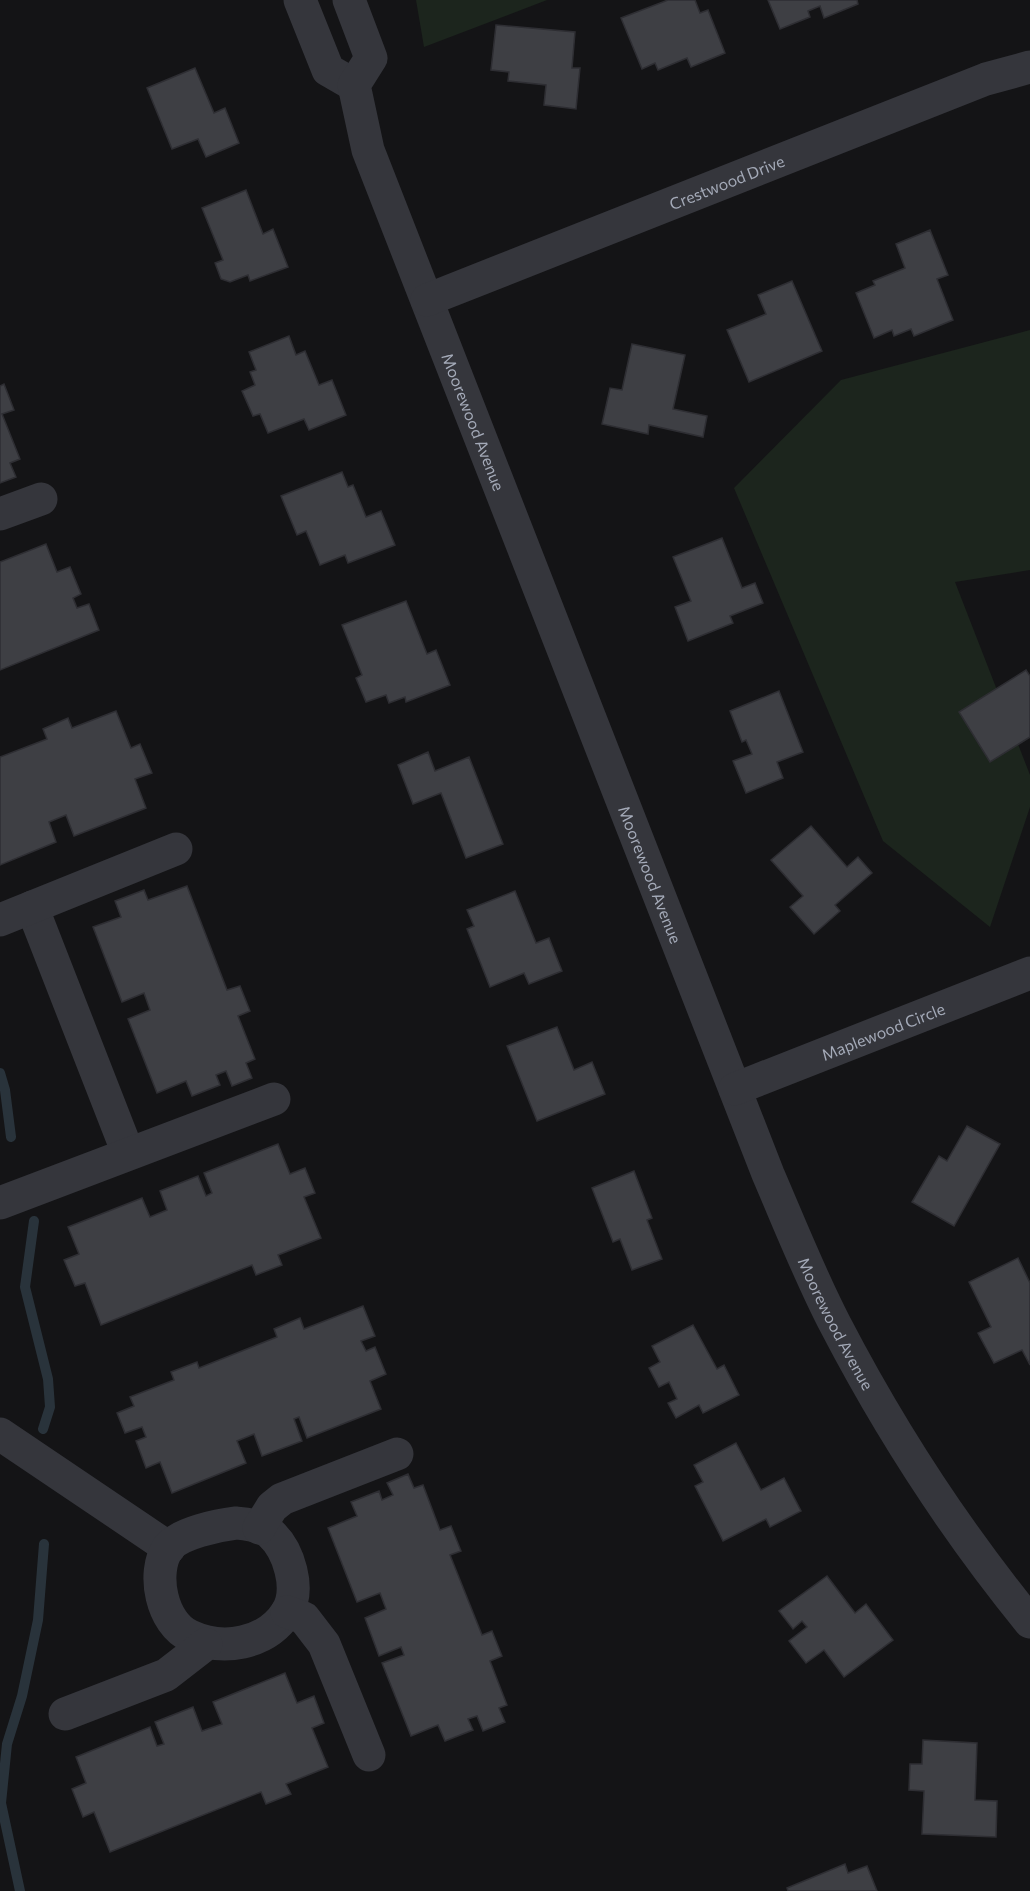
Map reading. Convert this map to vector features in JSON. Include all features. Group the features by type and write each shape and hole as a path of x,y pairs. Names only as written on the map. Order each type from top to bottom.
{"street":[{"path":"300,0 328,70 354,85 371,57 349,0"},
{"name":"Crestwood Drive","path":"427,300 986,79 1030,67"},
{"name":"Moorewood Avenue","path":"354,85 368,150 735,1089 806,1261 866,1380 945,1509 1030,1622"},
{"path":"0,514 41,499"},
{"path":"0,920 176,849"},
{"path":"32,907 128,1153"},
{"name":"Maplewood Circle","path":"735,1089 1030,973"},
{"path":"0,1203 274,1099"},
{"path":"0,1434 169,1548"},
{"path":"259,1528 272,1507 282,1499 397,1454"},
{"path":"236,1523 259,1528 269,1532 281,1546 290,1566 294,1589 288,1612 273,1627 254,1639 234,1644 206,1644 184,1634 171,1619 164,1602 160,1581 162,1564 169,1548 182,1538 214,1526 236,1523"},
{"path":"288,1612 304,1618 324,1644 369,1755"},
{"path":"65,1714 166,1675 206,1644"}],"shaded area":[{"path":"416,0 547,0 424,47"},
{"path":"1030,330 1030,570 955,582 1030,775 1030,807 990,927 883,841 734,488 841,380"}],"building":[{"path":"668,0 695,0 700,13 708,10 725,53 691,67 687,58 658,70 655,63 642,69 621,18"},
{"path":"768,0 857,0 858,4 824,18 820,6 808,11 810,17 780,29"},
{"path":"496,25 575,32 572,68 580,68 576,109 544,105 546,85 508,81 509,72 491,70"},
{"path":"195,68 214,113 225,108 239,143 206,157 198,139 172,149 147,88"},
{"path":"246,190 263,234 273,229 288,267 250,281 248,275 230,282 221,279 215,263 223,260 202,208"},
{"path":"930,230 948,275 937,279 953,320 914,336 911,329 894,336 892,330 874,338 856,293 875,285 873,281 905,268 896,244"},
{"path":"792,281 822,351 749,382 727,330 766,314 758,295"},
{"path":"289,336 296,355 305,351 319,385 332,380 346,415 309,430 304,419 268,433 260,414 253,416 242,391 255,385 250,372 256,370 249,352"},
{"path":"632,344 685,355 673,409 707,416 703,437 649,425 648,434 602,424 610,388 622,390"},
{"path":"4,384 14,410 2,414 20,459 10,463 16,477 0,483 0,386"},
{"path":"342,472 348,487 353,485 366,517 381,511 395,545 348,563 345,555 320,565 306,531 297,535 281,496"},
{"path":"722,538 742,588 755,583 763,603 730,616 733,623 688,641 675,607 691,601 673,557"},
{"path":"46,544 57,572 70,567 81,594 73,598 77,608 89,604 99,630 0,670 0,562"},
{"path":"406,601 427,654 436,650 450,685 406,702 405,697 389,703 386,695 366,702 356,678 362,675 342,625"},
{"path":"1026,670 1030,676 1030,737 990,762 959,712"},
{"path":"779,691 803,752 777,762 783,778 746,793 733,761 752,754 746,740 742,742 730,711"},
{"path":"116,711 131,748 140,744 152,773 135,779 146,808 74,836 66,815 49,822 56,842 0,865 0,757 47,739 43,729 68,718 72,728"},
{"path":"428,752 435,771 469,757 503,844 466,858 441,793 413,804 398,765"},
{"path":"811,826 847,867 858,857 872,873 835,905 840,911 814,934 790,907 803,896 771,860"},
{"path":"187,886 227,990 240,986 250,1011 238,1016 255,1059 246,1063 252,1078 232,1086 226,1071 216,1075 220,1085 192,1096 186,1081 157,1093 128,1019 150,1010 144,993 122,1002 93,927 121,917 115,901 144,890 148,900"},
{"path":"515,891 536,943 549,938 562,971 529,984 524,973 490,987 467,929 474,926 467,910"},
{"path":"557,1027 574,1070 592,1062 605,1094 537,1121 507,1046"},
{"path":"967,1126 1000,1144 954,1226 912,1202 939,1156 947,1161"},
{"path":"278,1144 290,1174 305,1168 315,1193 304,1197 321,1238 278,1255 282,1265 256,1275 252,1265 101,1325 85,1283 75,1286 64,1260 79,1254 68,1227 142,1198 150,1217 167,1210 160,1191 198,1176 206,1196 212,1193 204,1173"},
{"path":"634,1171 652,1218 647,1220 662,1259 632,1270 620,1239 613,1242 592,1188"},
{"path":"1018,1258 1030,1283 1030,1365 1022,1350 994,1363 978,1333 991,1327 969,1282"},
{"path":"363,1306 375,1336 361,1341 366,1351 375,1347 386,1374 370,1381 381,1409 307,1438 299,1417 294,1419 302,1441 262,1456 254,1434 237,1441 246,1463 172,1493 160,1462 146,1468 136,1441 146,1437 142,1427 125,1433 117,1413 134,1406 130,1397 174,1380 171,1372 197,1362 199,1368 277,1337 274,1329 300,1318 304,1329"},
{"path":"693,1325 717,1369 724,1365 739,1395 703,1413 699,1405 676,1418 668,1403 677,1399 669,1382 659,1387 649,1368 660,1362 652,1346"},
{"path":"736,1443 761,1490 784,1478 801,1511 770,1527 766,1519 723,1541 695,1486 703,1482 694,1465"},
{"path":"408,1474 414,1488 423,1485 440,1530 451,1526 461,1551 450,1555 482,1635 492,1631 502,1656 490,1661 507,1705 499,1708 505,1722 483,1731 477,1716 468,1719 473,1730 445,1741 438,1725 411,1736 382,1663 404,1655 401,1647 379,1656 365,1618 386,1609 380,1593 357,1602 328,1528 357,1516 351,1502 379,1491 382,1500 393,1495 387,1483"},
{"path":"827,1576 855,1613 866,1604 893,1640 844,1677 824,1650 806,1663 789,1641 807,1627 802,1621 793,1629 779,1611"},
{"path":"285,1673 297,1703 314,1696 324,1723 312,1728 328,1767 286,1784 291,1794 266,1804 261,1792 110,1852 94,1812 83,1817 72,1789 86,1783 76,1757 150,1727 157,1746 164,1744 155,1722 193,1707 202,1731 222,1724 213,1702"},
{"path":"923,1740 977,1743 975,1800 997,1801 996,1837 922,1834 924,1791 909,1790 910,1764 922,1764"},
{"path":"845,1864 848,1873 867,1866 877,1891 788,1891 787,1888"}],"waterway":[{"path":"0,1073 5,1090 11,1137"},
{"path":"34,1221 25,1287 48,1379 50,1407 43,1429"},
{"path":"20,1891 1,1803 7,1744 22,1696 38,1620 44,1544"}]}
